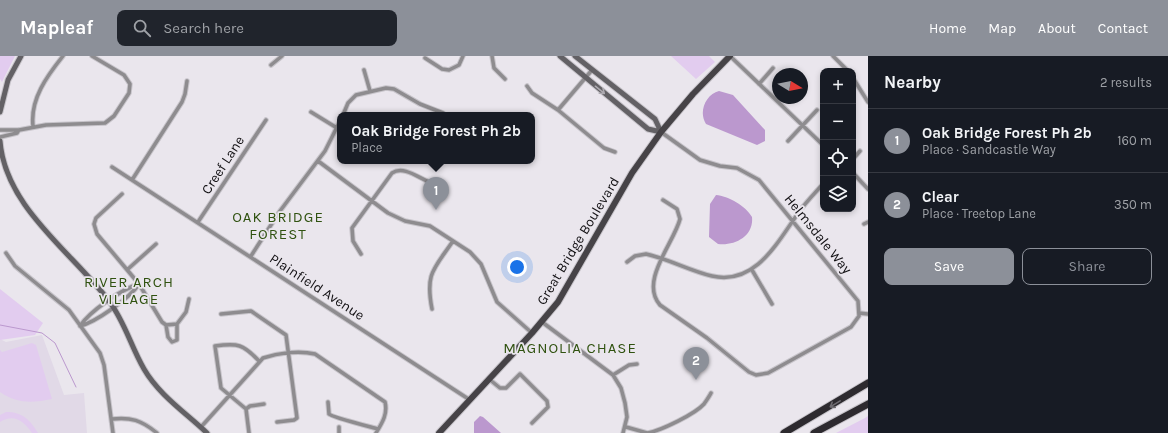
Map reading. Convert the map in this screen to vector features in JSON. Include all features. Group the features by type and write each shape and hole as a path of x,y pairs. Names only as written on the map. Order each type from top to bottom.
{"highway":[{"path":"784,433 868,383"},
{"path":"814,433 868,404"}],"main road":[{"name":"Great Bridge Boulevard","path":"439,433 542,322 567,288 629,179 661,132 682,106 730,56"}],"street":[{"path":"0,112 8,80 21,56"},
{"path":"33,126 33,115 40,91 51,71 64,56"},
{"path":"0,130 19,130 33,126 102,123 109,121 129,93 129,80 124,75 92,56"},
{"path":"271,65 282,56"},
{"path":"425,58 442,68 449,70 459,65 463,56"},
{"path":"492,56 494,68 505,79"},
{"path":"560,56 648,129 661,132"},
{"path":"575,56 655,120 661,132"},
{"path":"730,56 820,142"},
{"path":"833,56 845,68"},
{"path":"759,84 772,69"},
{"path":"364,70 370,91"},
{"path":"558,110 592,70"},
{"path":"132,180 182,102 187,81"},
{"path":"856,83 868,102"},
{"path":"527,86 532,93 558,110 604,148 615,152"},
{"path":"344,112 348,103 353,97 370,91 386,88 394,89 420,104 441,112"},
{"path":"788,141 817,110"},
{"path":"251,256 280,210 318,161 337,128 312,112"},
{"name":"Creef Lane","path":"198,222 266,120"},
{"path":"0,136 17,133 19,130"},
{"name":"Helmsdale Way","path":"661,132 700,160 720,166 737,168 753,176 768,189 816,252 856,298 859,313"},
{"path":"0,141 7,172 22,201 113,306 149,377 162,392 207,433"},
{"path":"856,156 860,151"},
{"path":"318,161 371,202 396,218 430,226 470,252 481,264 497,302 532,333"},
{"name":"Plainfield Avenue","path":"112,167 251,256 470,400"},
{"path":"361,254 353,241 351,231 392,173 396,170 404,170 427,181"},
{"path":"856,176 868,189"},
{"path":"627,262 635,256 643,254 720,277 733,277 752,270 770,253 805,204 820,187"},
{"path":"122,194 96,218 95,230 139,284 158,318 166,325 168,338 172,342 177,340 177,324 186,312 189,299"},
{"path":"663,200 677,209 680,219 662,259 653,285 654,295 657,302 707,338 744,370 754,374 768,373 853,325 859,313 868,314"},
{"path":"432,309 429,293 429,280 453,241"},
{"path":"128,269 156,244"},
{"path":"6,253 15,266 64,305 101,357 113,433"},
{"path":"752,270 772,304"},
{"path":"80,326 85,318 132,286 139,284"},
{"path":"80,326 89,324 136,288 139,284"},
{"path":"222,314 247,311 256,314 286,335 297,418 277,422"},
{"path":"542,322 613,375 621,388 625,403 627,417 626,427 623,433"},
{"path":"166,325 177,324"},
{"path":"249,433 246,409 221,388 215,346 235,344 241,345 259,361"},
{"path":"201,427 230,397 259,361 271,356 307,352 315,354 380,398 385,402 387,408 385,416 377,431 354,421 332,418 329,414 328,402"},
{"path":"613,375 629,365 637,364"},
{"path":"489,379 500,388 506,388 520,374 547,401 548,407 532,423"},
{"path":"626,427 648,433 657,431 695,411 703,405 711,394"},
{"path":"246,409 250,406 264,404"},
{"path":"112,420 129,418 138,420 156,433"},
{"path":"339,427 339,433"}],"shaded area":[{"path":"0,56 15,56 2,82 0,79"},
{"path":"671,56 709,56 715,62 696,79"},
{"path":"719,91 733,95 765,130 765,141 757,145 706,124 703,109 710,96"},
{"path":"716,195 726,197 736,202 746,209 752,217 750,230 737,241 718,244 709,237 710,204"},
{"path":"0,289 43,323 35,335 0,340"},
{"path":"42,335 64,395 84,393 87,433 0,433 0,339 6,342"},
{"path":"32,343 36,345 52,399 25,402 13,399 0,392 0,350 2,352"},
{"path":"6,412 21,415 32,424 38,433 32,433 26,425 14,418 5,419 0,422 0,415"},
{"path":"480,416 501,433 474,433 474,422"},
{"path":"868,416 868,433 836,433 865,418"}],"waterway":[{"path":"0,325 42,333 55,343 76,387"}],"place":[{"name":"Oak Bridge Forest Ph 2b","path":"436,210"},
{"name":"Clear","path":"696,380"}],"district":[{"name":"OAK BRIDGE FOREST","path":"278,226"},
{"name":"RIVER ARCH VILLAGE","path":"129,290"},
{"name":"MAGNOLIA CHASE","path":"570,348"}]}
